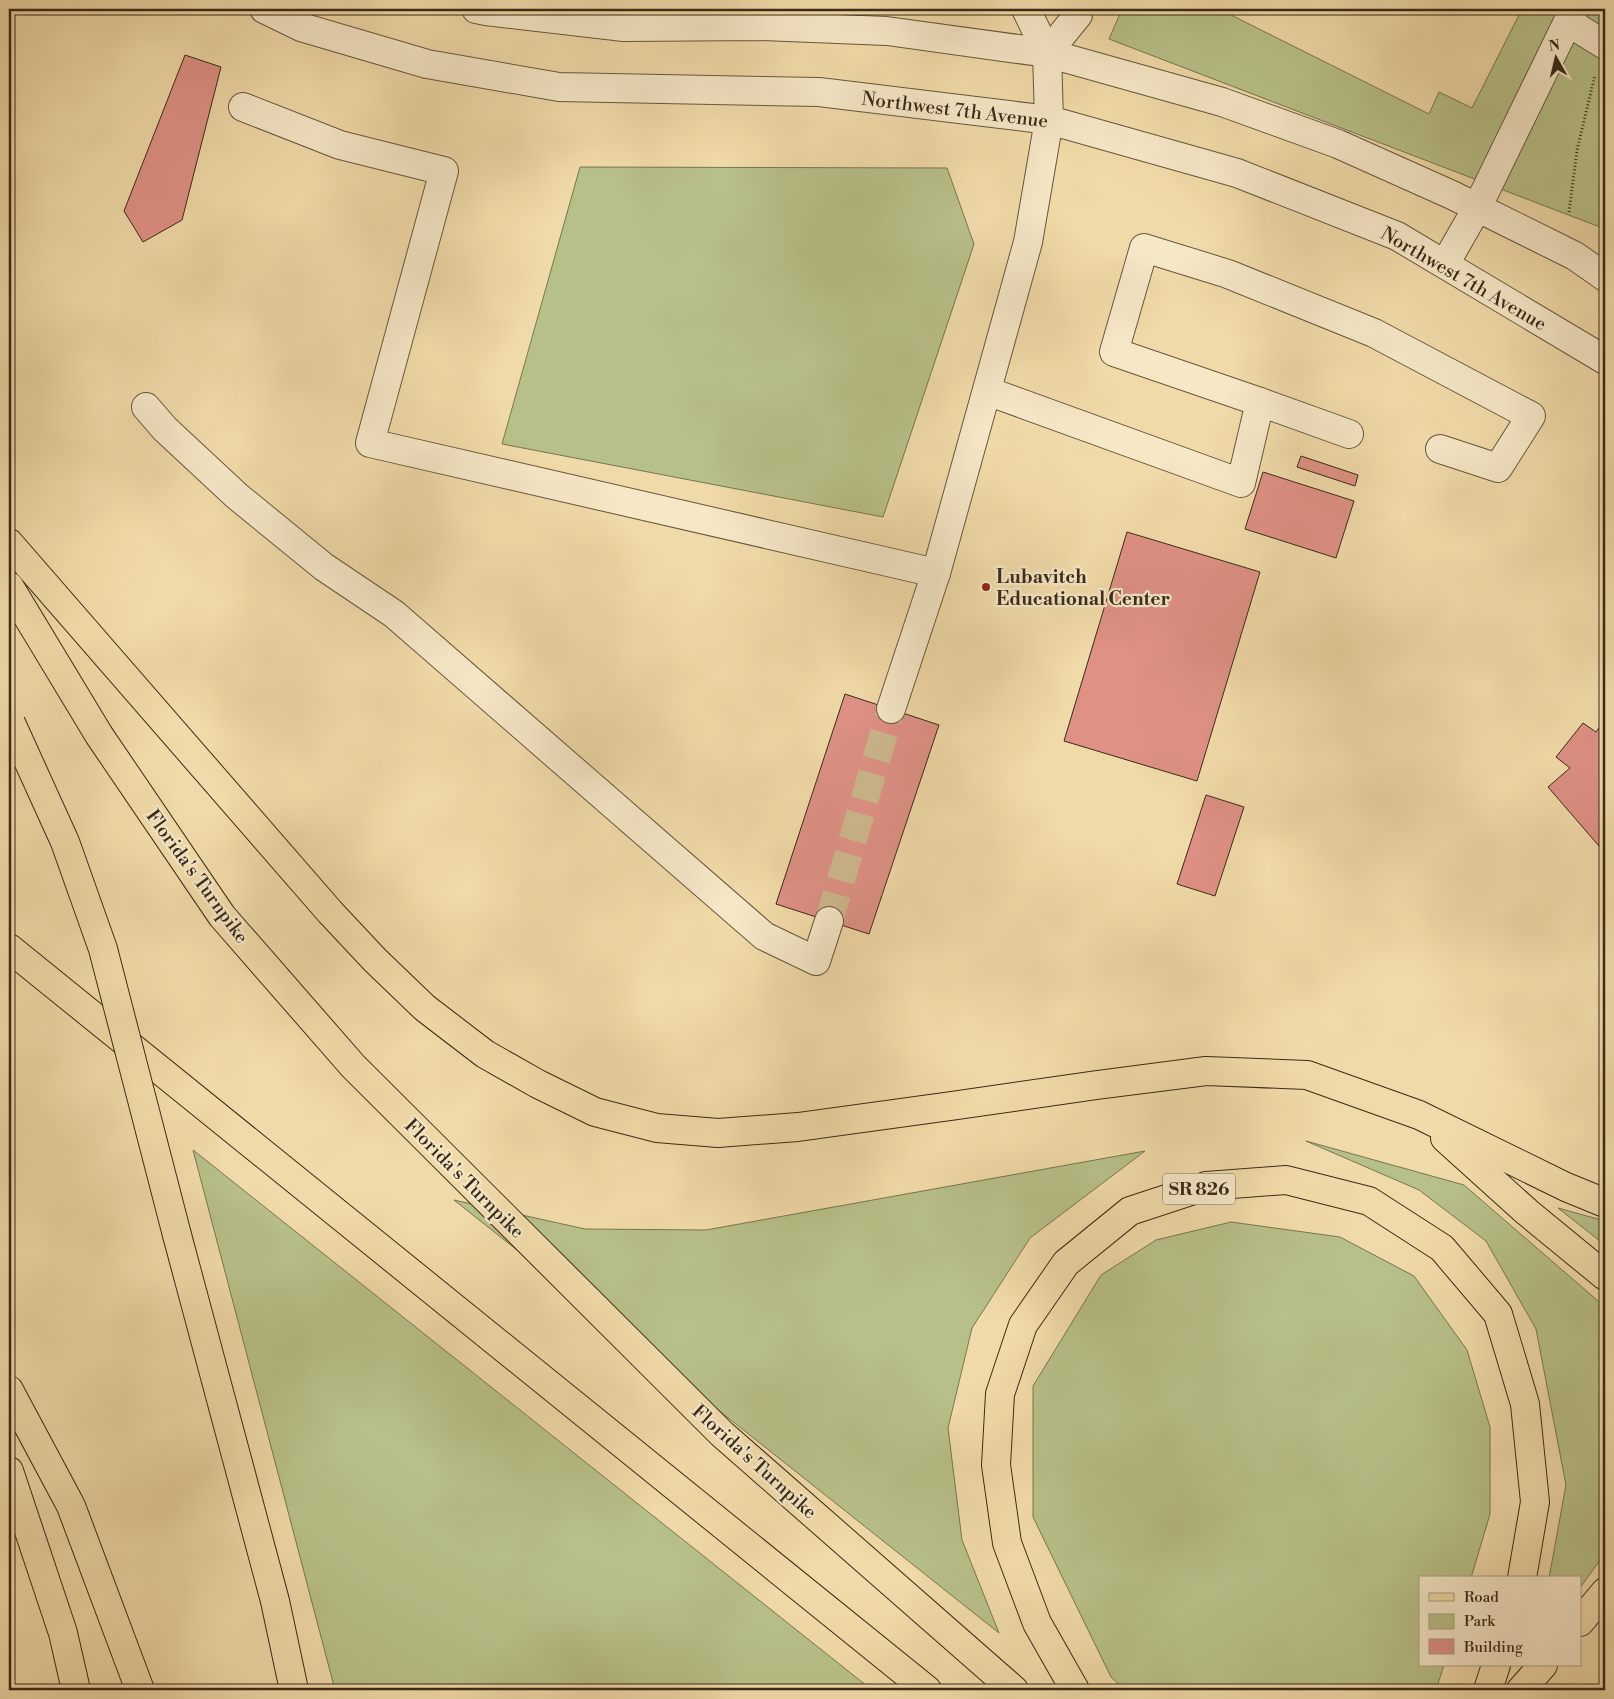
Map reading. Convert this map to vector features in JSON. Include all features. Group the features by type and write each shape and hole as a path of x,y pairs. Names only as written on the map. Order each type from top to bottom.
{"main road":[{"path":"9,543 318,898 375,960 425,1008 485,1054 538,1084 595,1112 657,1128 718,1133 798,1127 1206,1071 1307,1075 1419,1115 1566,1188 1605,1202"},
{"name":"Florida's Turnpike","path":"9,586 99,735 222,916 353,1066 722,1434 1014,1690"},
{"path":"10,721 65,842 103,949 177,1235 276,1601 294,1690"},
{"path":"9,948 927,1690"},
{"path":"1419,1115 1527,1212 1605,1276"},
{"name":"SR 826","path":"1075,1690 1037,1623 1007,1543 996,1465 1000,1394 1023,1325 1066,1262 1130,1211 1206,1186 1286,1180 1369,1201 1442,1248 1498,1314 1525,1404 1535,1502 1522,1576"},
{"path":"9,1390 71,1506 140,1690"},
{"path":"9,1471 63,1633 76,1690"},
{"path":"1582,1620 1605,1592"},
{"path":"1488,1690 1496,1666"},
{"path":"1521,1690 1542,1666"}],"street":[{"name":"Northwest 7th Avenue","path":"264,9 301,26 427,64 559,87 819,92 1049,120 1237,173 1397,236 1605,360"},
{"path":"476,9 624,27 760,26 887,31 1047,53 1222,102 1338,144 1477,208 1575,256 1605,277"},
{"path":"891,709 936,573 1028,242 1049,120 1047,53 1026,9"},
{"path":"1047,53 1078,15 1077,9"},
{"path":"1445,264 1477,208 1571,15 1605,45"},
{"path":"243,106 340,145 444,171 370,443 936,573"},
{"path":"1350,434 1114,352 1144,248 1228,274 1374,333 1531,416 1498,468 1440,449"},
{"path":"987,391 1241,483 1260,402"},
{"path":"146,407 165,429 237,496 324,567 394,614 764,936 816,961 829,921"}],"path":[{"path":"1568,212 1577,150 1595,74"}],"green space":[{"path":"1122,9 1228,9 1227,13 1429,114 1439,92 1472,108 1522,9 1605,9 1605,229 1109,39"},
{"path":"580,167 947,168 974,244 883,517 502,444"},
{"path":"1306,1141 1464,1185 1605,1307 1605,1553 1582,1585 1582,1576 1549,1576 1566,1485 1536,1329 1486,1241 1419,1190"},
{"path":"193,1150 872,1690 335,1690"},
{"path":"1145,1151 1030,1238 972,1328 948,1428 962,1540 999,1633 454,1200 585,1229 706,1230"},
{"path":"1558,1208 1605,1221 1605,1245"},
{"path":"1231,1222 1340,1237 1414,1276 1467,1350 1490,1427 1490,1514 1472,1576 1419,1576 1419,1666 1444,1666 1436,1690 1125,1690 1111,1677 1033,1517 1033,1386 1101,1275 1156,1240"}],"building":[{"path":"185,55 221,67 182,220 143,242 124,211"},
{"path":"1301,456 1358,475 1355,486 1297,467"},
{"path":"1263,472 1354,501 1336,558 1245,529"},
{"path":"1127,532 1260,572 1197,781 1064,741"},
{"path":"845,694 939,725 869,934 776,904"},
{"path":"1605,719 1605,853 1548,787 1570,768 1556,757 1583,723 1596,732"},
{"path":"1206,795 1244,807 1215,896 1177,884"}],"tunnel":[{"path":"829,921 891,709"}],"place":[{"name":"Lubavitch Educational Center","path":"986,587"}]}
